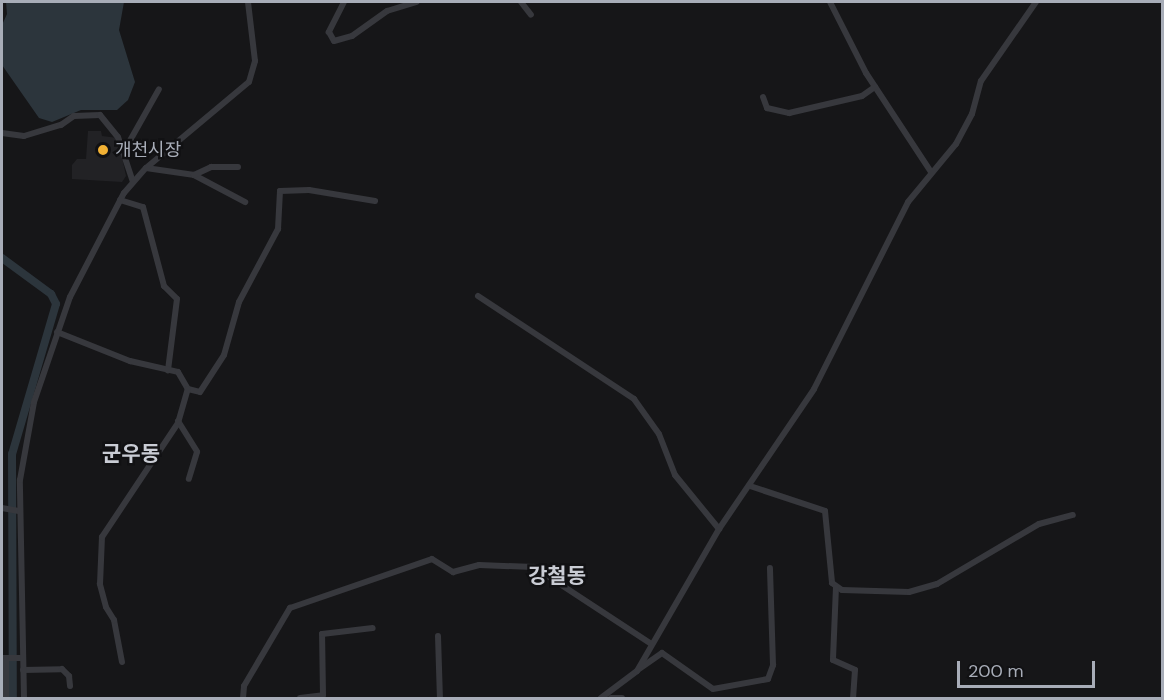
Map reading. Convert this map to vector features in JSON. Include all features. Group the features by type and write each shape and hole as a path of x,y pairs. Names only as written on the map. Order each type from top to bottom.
{"street":[{"path":"24,699 19,659 17,511 22,454 57,333 85,264 120,200 133,182 146,168 249,82 255,61 248,2"},
{"path":"344,2 329,32 334,41 352,36 387,11 417,2"},
{"path":"521,2 531,15"},
{"path":"830,2 875,87 932,172"},
{"path":"637,671 719,529 814,389 908,202 964,132 981,81 1036,2"},
{"path":"763,97 767,108 789,113 862,96 875,87"},
{"path":"123,156 126,142 159,89"},
{"path":"2,133 24,136 61,125 74,116 100,116 118,137 133,182"},
{"path":"194,175 211,166 238,167"},
{"path":"146,168 194,175 245,202"},
{"path":"188,389 204,389 224,356 239,302 278,229 282,189 309,189 375,201"},
{"path":"120,200 143,207 164,286 177,299 168,370"},
{"path":"478,296 634,399 662,440 675,475 719,529"},
{"path":"57,333 129,361 182,375 188,389 178,421 101,541 100,584 106,607 114,620 122,662"},
{"path":"178,421 197,452 189,479"},
{"path":"750,486 825,511 829,520 828,563 836,587 833,660 855,670 853,699"},
{"path":"4,509 17,511"},
{"path":"836,587 909,592 923,589 961,573 1046,520 1072,514"},
{"path":"243,699 244,686 290,608 432,559 453,572 479,565 534,567 651,644"},
{"path":"601,699 662,653 713,689 768,679 772,671 770,568"},
{"path":"300,699 323,695 322,634 373,628"},
{"path":"438,636 440,699"},
{"path":"6,699 4,659 19,659"},
{"path":"22,670 62,669 69,676 70,686"},
{"path":"611,699 621,699"}],"shaded area":[{"path":"6,2 124,2 119,30 135,82 128,100 117,110 81,110 52,122 39,118 2,65 2,25 7,14"},
{"name":"개천시장","path":"88,131 101,131 102,136 118,138 126,176 122,182 72,179 72,165 77,159 86,159"}],"waterway":[{"path":"2,258 51,294 56,304 12,454 13,698"}],"place":[{"name":"개천시장","path":"103,150"}],"district":[{"name":"군우동","path":"131,454"},
{"name":"강철동","path":"557,576"}]}
